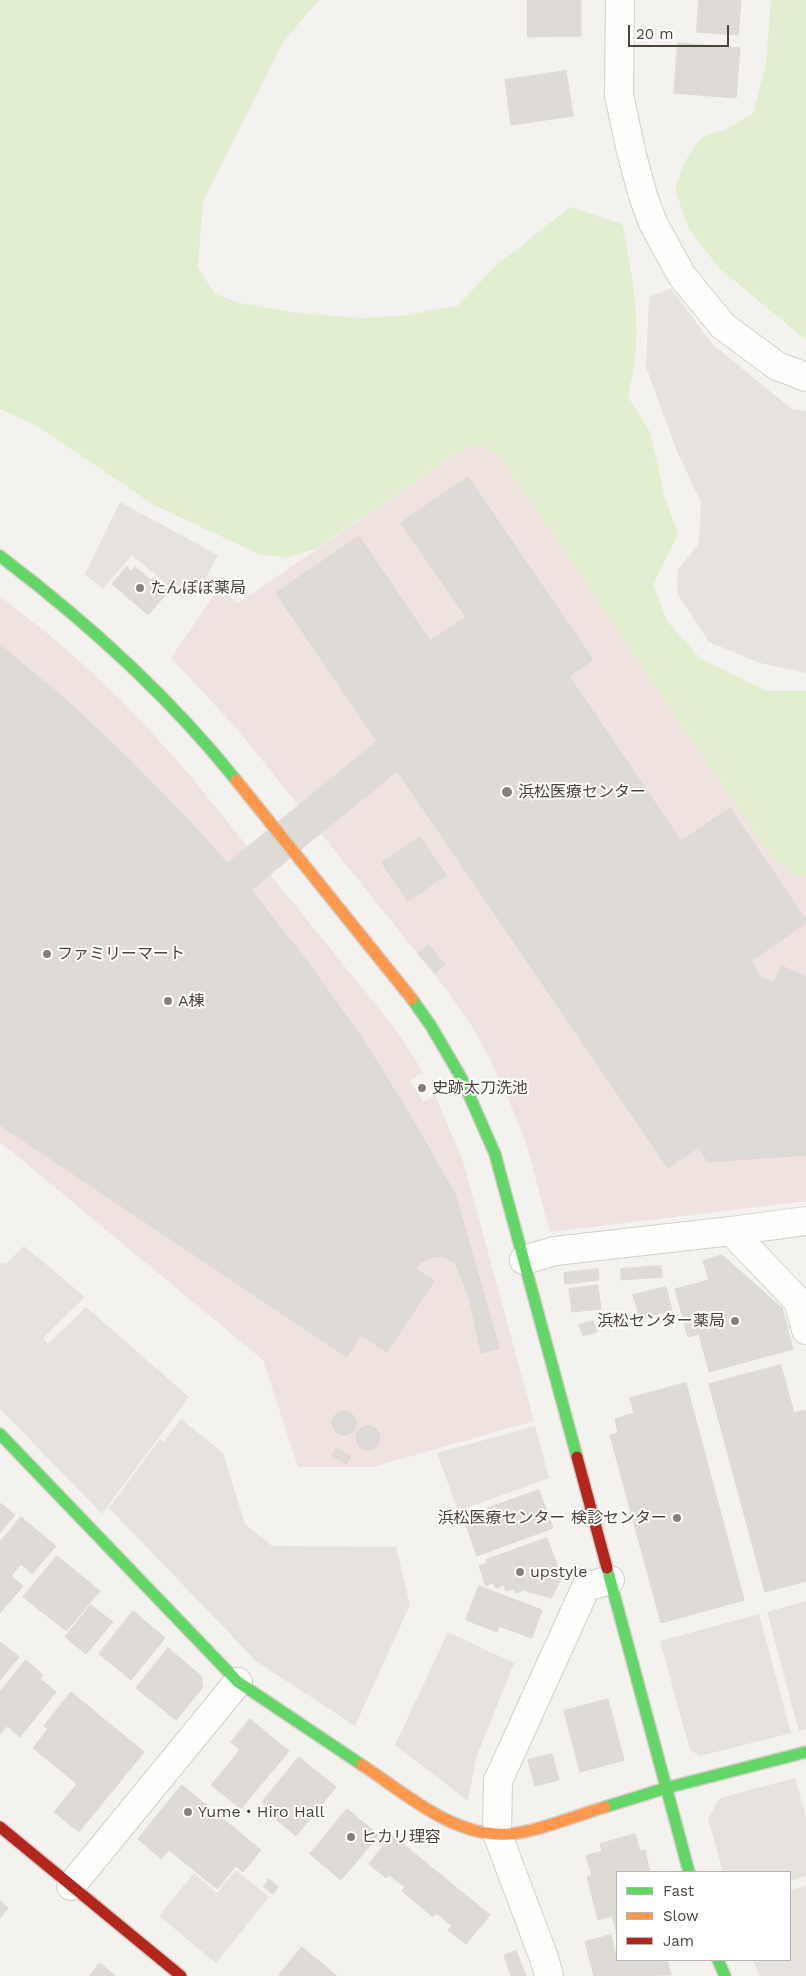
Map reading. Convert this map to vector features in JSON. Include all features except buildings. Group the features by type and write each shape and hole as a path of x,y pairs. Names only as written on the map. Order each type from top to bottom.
{"street":[{"path":"620,0 618,95 643,196 653,223 682,276 723,326 777,366 806,377"},
{"path":"0,556 69,609 140,673 178,712 217,757 420,1008 450,1055 480,1115 495,1154 689,1871"},
{"path":"524,1260 555,1251 806,1221"},
{"path":"731,1230 798,1301 806,1330"},
{"path":"0,1434 238,1682 436,1814 460,1827 484,1834 510,1834 666,1788 806,1752"},
{"path":"549,1976 498,1833 498,1781 586,1587 610,1580"},
{"path":"71,1886 238,1682"},
{"path":"0,1827 181,1976"},
{"path":"718,1961 725,1976"}],"shaded area":[{"path":"671,288 713,345 792,409 806,411 806,673 760,663 709,642 677,593 678,570 699,543 701,502 678,454 646,367 649,297"},
{"name":"浜松医療センター","path":"473,445 489,447 501,459 770,855 792,874 806,876 806,1201 550,1232 526,1143 492,1063 471,1025 446,989 237,729 171,658 218,589 238,603 459,452"},
{"path":"120,502 218,555 203,583 183,598 132,555 103,589 85,574"},
{"name":"A棟","path":"0,596 85,666 154,735 187,772 394,1027 415,1059 423,1073 410,1080 423,1102 435,1095 464,1164 534,1421 373,1467 298,1467 263,1360 0,1142"},
{"path":"24,1246 85,1297 43,1338 48,1344 86,1307 189,1397 102,1514 0,1409 0,1263 6,1264"},
{"path":"181,1419 223,1453 245,1524 272,1546 396,1547 410,1605 355,1726 256,1661 109,1508 160,1439 164,1442"},
{"path":"535,1426 549,1478 458,1511 437,1453"},
{"path":"806,1601 806,1729 799,1731 767,1612"},
{"path":"759,1614 791,1733 700,1756 690,1750 660,1641"},
{"path":"448,1632 514,1663 476,1758 468,1801 395,1745"},
{"path":"795,1778 806,1817 806,1876 791,1881 791,1871 723,1871 708,1818 720,1798"},
{"path":"236,1870 269,1897 216,1963 159,1916 194,1873 217,1893"},
{"path":"806,1885 806,1976 760,1976 753,1961 791,1961 791,1891"}],"green space":[{"path":"0,0 319,0 283,42 203,201 198,268 215,294 240,303 298,313 362,318 409,315 457,306 498,264 570,207 622,224 633,285 637,331 633,372 628,397 650,432 665,498 678,534 653,584 667,621 701,659 767,691 806,691 806,876 792,874 770,855 501,459 486,447 476,446 459,452 317,548 287,558 259,554 154,505 37,426 0,409"},
{"path":"771,0 806,0 806,340 719,268 689,229 675,190 684,163 701,138 726,129 753,114 766,63"}],"traffic: fast":[{"path":"0,556 95,633 125,661 183,718 236,780"},
{"path":"412,999 431,1026 462,1079 495,1154 577,1457"},
{"path":"0,1434 238,1682 362,1765"},
{"path":"607,1568 689,1871"},
{"path":"605,1807 666,1788 806,1752"},
{"path":"718,1961 725,1976"}],"traffic: slow":[{"path":"236,780 412,999"},
{"path":"362,1765 431,1812 469,1829 489,1833 520,1833 605,1807"}],"traffic: jam":[{"path":"577,1457 607,1568"},
{"path":"0,1827 181,1976"}],"place":[{"name":"たんぽぽ薬局","path":"140,588"},
{"name":"浜松医療センター","path":"507,792"},
{"name":"ファミリーマート","path":"47,954"},
{"name":"A棟","path":"168,1001"},
{"name":"史跡太刀洗池","path":"422,1088"},
{"name":"浜松センター薬局","path":"735,1321"},
{"name":"浜松医療センター 検診センター","path":"677,1518"},
{"name":"upstyle","path":"520,1572"},
{"name":"Yume・Hiro Hall","path":"188,1812"},
{"name":"ヒカリ理容","path":"351,1837"}]}
